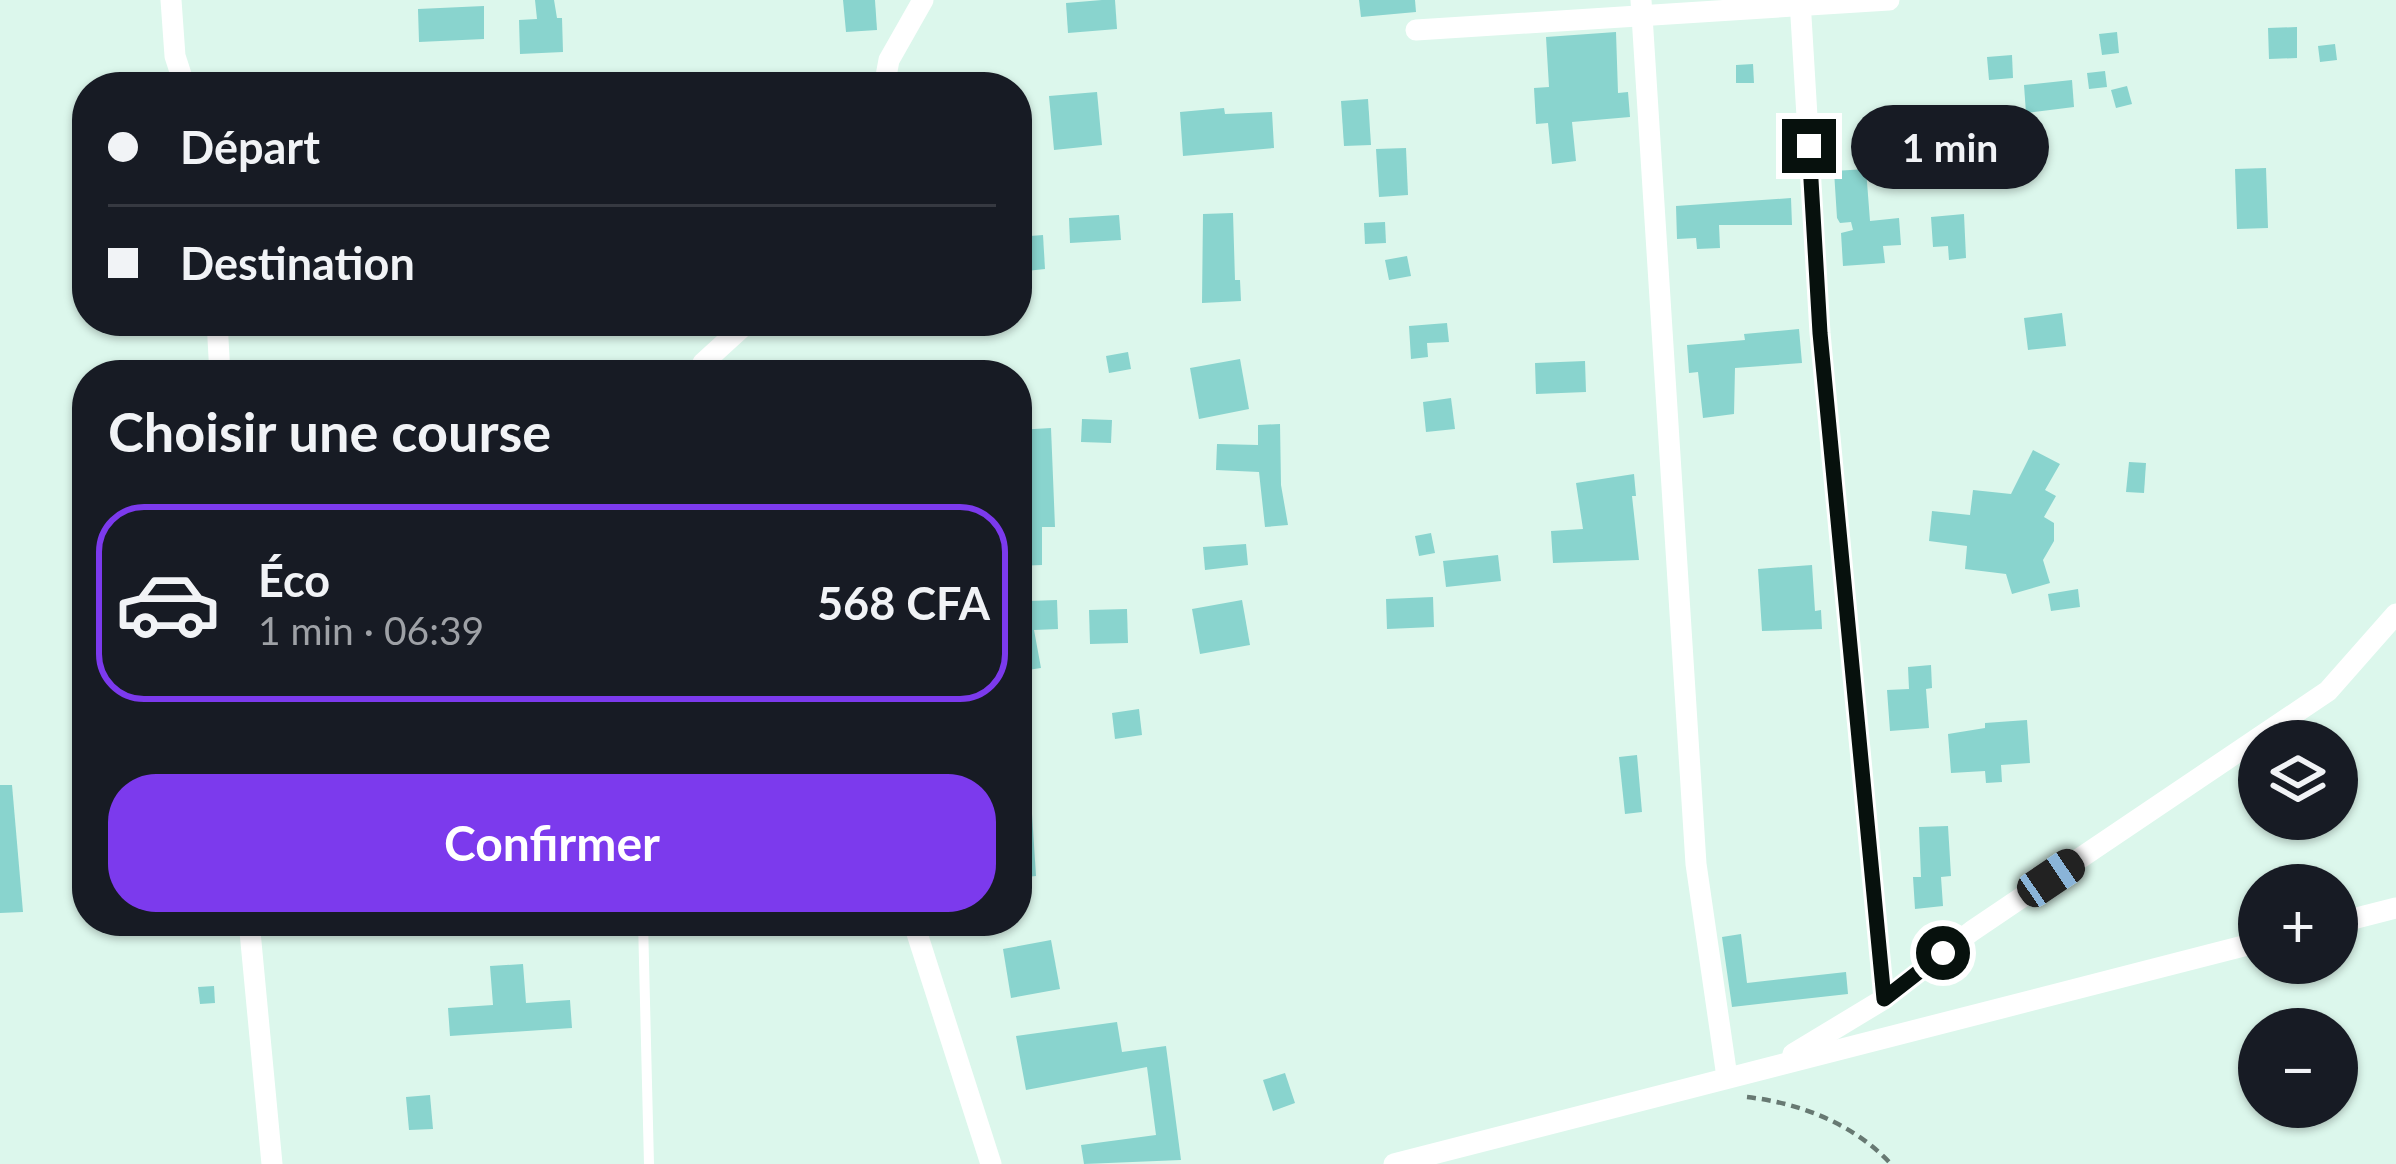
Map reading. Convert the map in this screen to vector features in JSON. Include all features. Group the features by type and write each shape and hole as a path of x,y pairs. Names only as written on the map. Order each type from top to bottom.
{"street":[{"path":"171,0 180,72"},
{"path":"887,72 923,0"},
{"path":"1416,30 1641,8 1889,0"},
{"path":"1800,3 1820,333 1884,999"},
{"path":"1641,8 1696,864 1727,1077"},
{"path":"706,360 733,336"},
{"path":"1773,1066 1884,999 1972,931 2328,692 2396,614"},
{"path":"2358,918 2396,908"},
{"path":"250,936 272,1164"},
{"path":"918,936 991,1164"},
{"path":"1394,1164 2238,947"}],"lane":[{"path":"643,936 649,1164"}],"path":[{"path":"1743,1096 1784,1101 1867,1138 1891,1164"}],"building":[{"path":"535,0 554,0 557,18 562,18 563,52 520,54 519,20 537,19"},
{"path":"843,0 875,0 877,30 846,32"},
{"path":"1115,0 1117,29 1068,33 1066,3"},
{"path":"1359,0 1415,0 1416,12 1361,17"},
{"path":"484,6 484,39 419,42 418,9"},
{"path":"2297,27 2297,58 2269,59 2268,28"},
{"path":"1616,32 1618,93 1628,92 1630,117 1572,122 1576,161 1552,164 1548,123 1536,124 1534,88 1549,87 1546,37"},
{"path":"2117,32 2119,53 2102,55 2099,34"},
{"path":"2335,44 2337,60 2320,62 2318,46"},
{"path":"2012,55 2013,78 1989,80 1987,57"},
{"path":"1753,64 1754,83 1736,83 1736,65"},
{"path":"2105,71 2107,87 2089,89 2087,73"},
{"path":"2072,80 2074,107 2026,113 2024,85"},
{"path":"2127,86 2132,104 2116,108 2111,90"},
{"path":"1097,92 1102,145 1054,150 1049,96"},
{"path":"1368,99 1371,145 1344,146 1341,101"},
{"path":"1224,108 1225,114 1272,112 1274,148 1183,156 1180,112"},
{"path":"1406,148 1408,195 1379,197 1376,149"},
{"path":"2266,168 2268,228 2237,229 2235,169"},
{"path":"1866,169 1870,221 1899,218 1901,245 1883,246 1885,263 1843,266 1841,233 1853,230 1851,222 1840,223 1837,218 1834,171"},
{"path":"1791,198 1792,225 1719,225 1720,248 1697,249 1696,238 1677,239 1676,206"},
{"path":"1233,213 1235,280 1240,280 1241,301 1202,303 1203,214"},
{"path":"1964,214 1966,258 1949,260 1948,246 1933,247 1931,217"},
{"path":"1119,215 1121,240 1070,243 1069,218"},
{"path":"1385,222 1386,243 1365,244 1364,223"},
{"path":"1043,235 1045,269 1032,270 1032,236"},
{"path":"1407,256 1411,276 1389,280 1385,260"},
{"path":"2062,313 2066,346 2028,350 2024,318"},
{"path":"1447,323 1449,342 1427,343 1428,357 1411,359 1409,326"},
{"path":"1799,329 1802,363 1735,368 1734,414 1703,418 1698,372 1689,373 1687,345"},
{"path":"1128,352 1131,369 1109,373 1106,356"},
{"path":"1240,359 1249,409 1199,419 1190,368"},
{"path":"1585,361 1586,392 1536,394 1535,363"},
{"path":"1451,398 1455,429 1426,432 1423,402"},
{"path":"1082,419 1112,420 1111,443 1081,442"},
{"path":"1280,424 1281,485 1288,525 1265,527 1259,472 1216,470 1217,444 1258,445 1258,425"},
{"path":"1051,428 1055,527 1042,527 1042,565 1032,565 1032,429"},
{"path":"2033,450 2060,464 2045,490 2056,496 2044,517 2054,523 2054,541 2043,560 2050,583 2012,594 2006,574 1965,569 1967,546 1929,541 1932,511 1970,515 1973,490 2011,494"},
{"path":"2129,462 2146,463 2144,493 2126,492"},
{"path":"1634,474 1639,560 1553,563 1551,531 1583,529 1576,483"},
{"path":"1431,533 1435,553 1419,556 1415,536"},
{"path":"1246,544 1248,565 1205,570 1203,547"},
{"path":"1498,555 1501,581 1446,587 1443,561"},
{"path":"1812,565 1815,611 1821,610 1822,629 1762,631 1758,569"},
{"path":"2078,589 2080,607 2051,611 2048,594"},
{"path":"1433,597 1434,627 1387,629 1386,599"},
{"path":"1057,600 1058,629 1034,630 1041,668 1032,669 1032,601"},
{"path":"1242,600 1250,645 1200,654 1192,609"},
{"path":"1127,609 1128,643 1090,644 1089,610"},
{"path":"1931,665 1932,688 1926,689 1929,728 1890,731 1887,690 1909,689 1908,667"},
{"path":"1139,709 1142,735 1115,739 1112,713"},
{"path":"2027,720 2030,763 2001,765 2002,782 1986,783 1985,771 1951,773 1948,734 1985,728 1985,723"},
{"path":"1637,755 1642,812 1625,814 1619,757"},
{"path":"0,785 12,785 23,912 0,913"},
{"path":"1032,814 1036,876 1032,876"},
{"path":"1948,826 1951,876 1941,877 1943,906 1915,909 1913,877 1921,877 1919,827"},
{"path":"1741,934 1747,983 1846,972 1848,994 1732,1007 1722,937"},
{"path":"1051,940 1060,989 1011,998 1003,949"},
{"path":"523,964 526,1003 570,1000 572,1028 450,1036 448,1008 493,1005 490,966"},
{"path":"214,986 215,1003 200,1004 198,987"},
{"path":"1117,1022 1122,1052 1166,1046 1181,1160 1084,1164 1081,1145 1156,1135 1147,1067 1026,1090 1016,1036"},
{"path":"1285,1073 1295,1103 1273,1111 1263,1080"},
{"path":"430,1095 433,1129 409,1130 406,1097"}],"route":[{"path":"1809,146 1820,333 1884,999 1943,953"}]}
